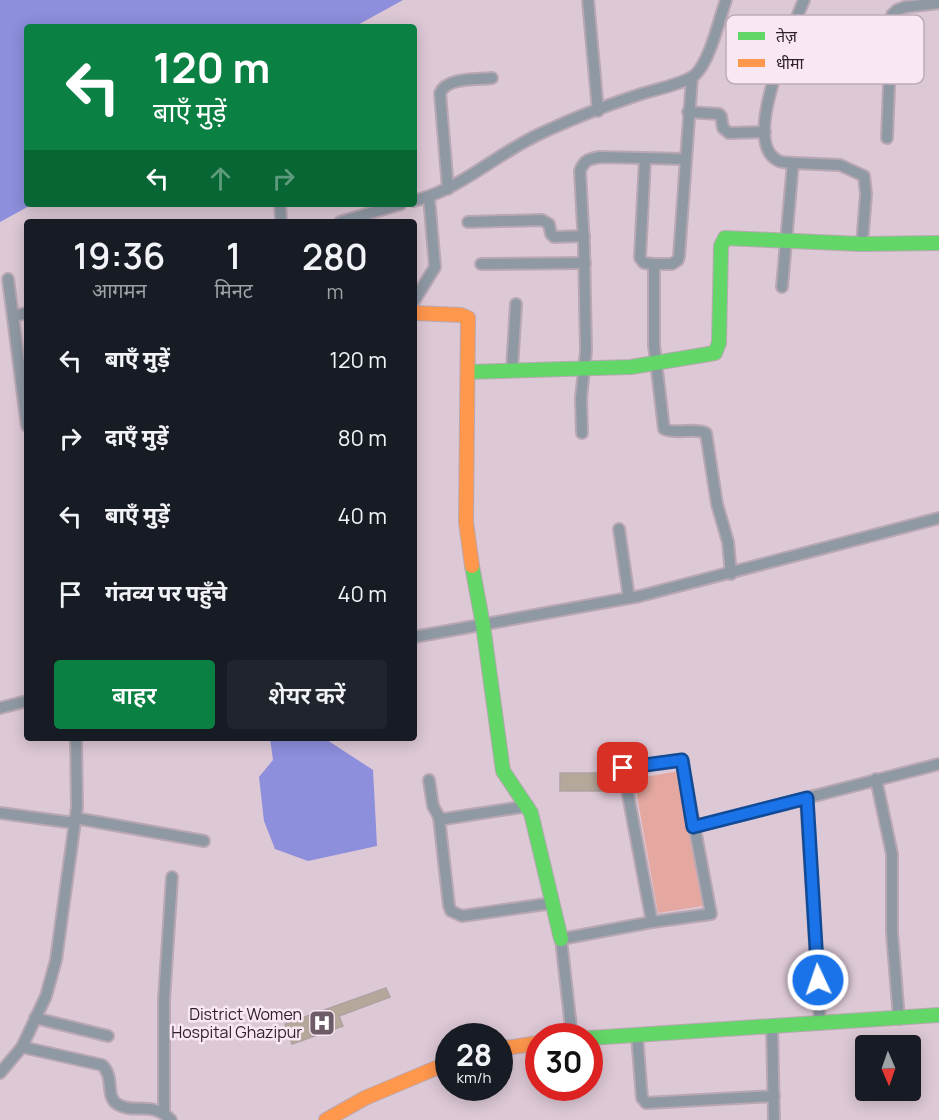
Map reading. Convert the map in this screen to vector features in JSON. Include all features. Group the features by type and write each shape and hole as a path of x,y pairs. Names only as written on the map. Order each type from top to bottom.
{"street":[{"path":"588,0 598,111"},
{"path":"417,200 448,189 528,139 692,77 704,62 726,0"},
{"path":"798,15 804,0"},
{"path":"892,15 905,7 939,3"},
{"path":"645,158 640,258 644,263 672,264 678,260 692,77"},
{"path":"448,189 440,93 446,85 454,82 492,78"},
{"path":"772,84 769,92 765,132 766,143 776,159 793,163 840,165 864,176 866,194 862,244"},
{"path":"886,138 889,84"},
{"path":"688,112 719,114 723,128 729,133 765,132"},
{"path":"582,433 582,390 586,370 585,263 580,171 582,164 588,159 600,157 686,159"},
{"path":"782,287 793,163"},
{"path":"417,296 435,267 429,197"},
{"path":"369,217 394,207"},
{"path":"468,222 542,220 549,224 554,237 584,236"},
{"path":"468,372 512,369 586,370 655,364 708,356 718,349 721,246 725,238 862,244 939,243"},
{"path":"482,264 585,263"},
{"path":"654,264 655,364 664,429 706,433 715,496 728,542 731,574"},
{"path":"8,279 24,381"},
{"path":"512,369 516,304"},
{"path":"417,313 454,313 468,318 466,522 469,553 483,625 503,771 506,782 518,791 528,806 561,939 571,1023"},
{"path":"13,316 24,314"},
{"path":"417,636 629,598 731,574 939,518"},
{"path":"620,529 629,598"},
{"path":"0,708 24,702"},
{"path":"0,1073 22,1047 46,996 56,960 74,820 76,741"},
{"path":"561,939 652,922 711,914 682,760 623,768 652,922"},
{"path":"693,827 939,764"},
{"path":"876,779 892,854 892,932 899,1019"},
{"path":"429,780 433,806 439,817 451,911 462,916 553,903"},
{"path":"807,798 820,1024"},
{"path":"439,817 453,818 528,806"},
{"path":"0,813 74,820 204,842"},
{"path":"22,1047 102,1065 110,1076 111,1096 115,1103 168,1116 164,1000 172,877"},
{"path":"603,1037 899,1019 939,1014"},
{"path":"35,1018 108,1036"},
{"path":"772,1027 774,1120"},
{"path":"637,1035 642,1098 646,1103 774,1096"},
{"path":"326,1120 365,1098 435,1068"}],"shaded area":[{"path":"679,771 703,906 658,913 634,779"}],"water":[{"path":"0,0 403,0 359,24 24,24 24,207 28,207 0,222"},
{"path":"270,741 329,741 373,770 377,846 308,861 275,849 264,821 259,777 273,760"}],"building":[{"path":"560,773 603,773 603,791 560,791"},
{"path":"386,988 390,997 339,1016 343,1026 292,1044 285,1024"}],"traffic: fast":[{"path":"468,372 631,367 715,353 719,343 721,246 725,238 862,244 939,243"},
{"path":"472,566 483,625 503,771 531,813 561,939"},
{"path":"603,1037 939,1015"}],"traffic: slow":[{"path":"417,313 461,315 468,318 466,522 472,566"},
{"path":"513,1047 525,1045"},
{"path":"326,1120 365,1098 435,1068"}],"place":[{"name":"District Women Hospital Ghazipur","path":"322,1023"}],"route":[{"path":"623,768 682,760 693,827 807,798 818,980"}]}
